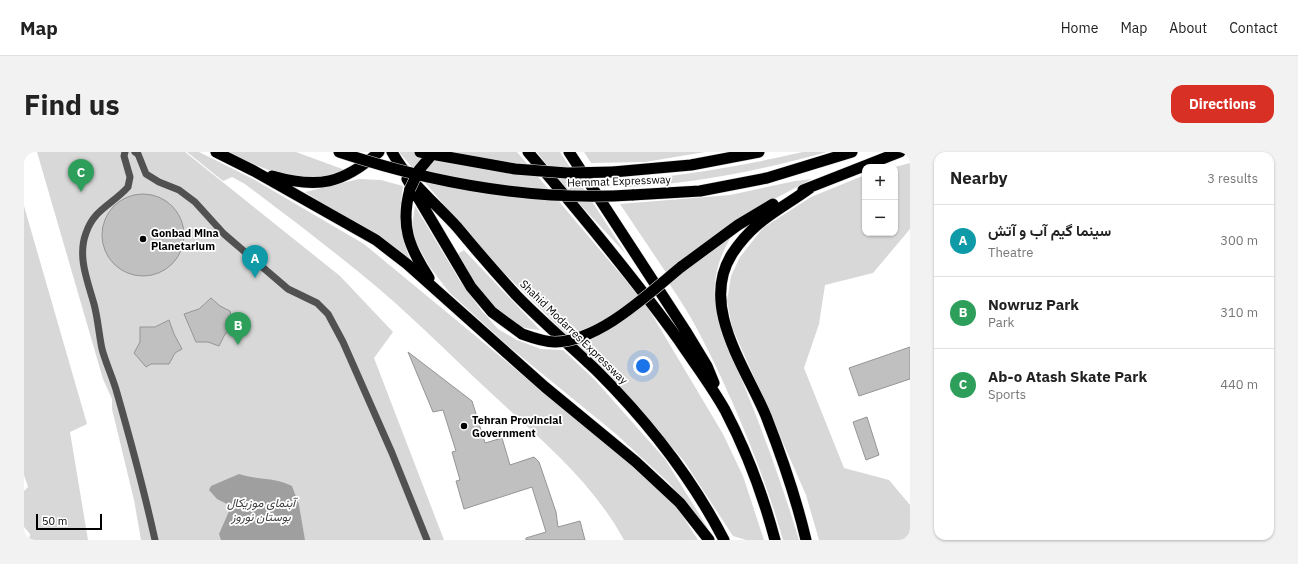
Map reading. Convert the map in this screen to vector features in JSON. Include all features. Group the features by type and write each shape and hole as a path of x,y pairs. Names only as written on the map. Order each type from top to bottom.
{"highway":[{"path":"216,152 254,171 376,240 435,288 545,387 636,462 680,503 709,540"},
{"name":"Hemmat Expressway","path":"338,152 407,173 469,185 565,196 632,195 700,191 759,179 852,152"},
{"path":"254,171 287,180 314,183 327,182 338,179 362,168 379,152"},
{"name":"Shahid Modarres Expressway","path":"392,152 399,165 517,296 599,373 640,416 682,472 724,540"},
{"name":"Hemmat Expressway","path":"420,152 515,169 567,173 613,172 691,165 759,152"},
{"path":"434,152 419,170 410,189 405,213 406,228 415,256 435,288"},
{"path":"528,152 624,267 701,372 724,410 752,467 764,501 775,540"},
{"path":"569,152 688,333 707,366 724,410"},
{"path":"399,165 422,208 471,287 492,312 522,334 534,339 554,342 574,338 594,331 619,316 717,239 758,212 793,194 900,152"},
{"path":"806,540 789,476 765,414 730,336 721,301 721,284 726,266 732,254 752,228 761,220 810,188"}],"street":[{"path":"125,152 124,156 130,177 128,187 101,209 92,221 86,233 82,248 83,264 94,305 102,348 116,390 145,493 155,540"},
{"path":"135,152 138,154 146,174 159,182 179,190 195,202 224,234 288,289 317,303 328,314 345,348 392,453 427,540"}],"shaded area":[{"path":"37,152 185,152 340,276 393,332 374,358 444,540 141,540 134,500 112,409 112,399 103,379"},
{"path":"187,152 199,152 253,179 364,244 630,462 678,509 698,540 624,540 596,498 564,461 421,326 329,248 245,184 232,177 223,181"},
{"path":"228,152 296,152 345,170 324,177 299,178 262,168"},
{"path":"399,152 517,152 645,303 723,434 743,476 764,540 746,540 733,536 684,461 608,373 576,344 490,259"},
{"path":"537,152 560,152 626,254 562,185"},
{"path":"584,152 705,152 645,162 591,163"},
{"path":"803,152 827,152 778,165 676,183 625,187 619,181 711,170"},
{"path":"910,163 910,229 873,273 825,285 819,324 804,368 844,468 889,480 910,505 910,540 819,540 806,495 732,327 727,301 731,276 740,257 763,228 811,197 862,176 862,236 898,236 898,166"},
{"path":"359,179 381,180 403,186 401,223 406,249 410,259 305,192"},
{"path":"812,179 763,205 667,274 620,204 730,195 795,181"},
{"path":"24,206 87,424 70,432 88,540 29,540 30,534 24,527 24,491 28,487 24,475"},
{"path":"415,206 460,281 481,310 498,329 517,340 541,349 563,350 594,379 665,459 709,530 669,483 616,434 506,344 449,292 429,266 415,240 412,226"},
{"path":"733,234 724,249 716,274 715,300 717,311 726,342 751,402 773,461 799,540 783,540 761,472 734,406 696,327 668,282"},
{"path":"464,250 540,330 524,328 509,321 499,314 483,296 456,255"}],"water":[{"name":"آبنمای موزیکال بوستان نوروز","path":"239,474 279,481 292,486 299,505 305,540 221,540 219,534 230,509 229,505 217,499 209,490 211,486"}],"building":[{"name":"Gonbad Mina Planetarium","path":"143,194 159,197 172,206 181,219 184,235 181,251 172,264 159,273 143,276 127,273 114,264 105,251 102,235 105,219 114,206 127,197"},
{"path":"211,298 220,306 230,311 233,328 225,334 219,346 208,342 196,342 184,314 199,309"},
{"path":"169,320 182,349 175,353 169,364 151,364 146,367 134,353 140,342 140,327 155,327"},
{"path":"910,347 910,379 859,396 849,368"},
{"path":"408,352 472,401 485,443 502,438 510,465 534,457 539,462 556,512 558,527 580,521 585,540 526,540 526,538 546,532 532,487 464,509 456,481 460,480 452,452 456,451 443,410 433,412"},
{"path":"867,417 879,455 866,460 853,422"}],"place":[{"name":"Ab-o Atash Skate Park","path":"81,192"},
{"name":"Gonbad Mina Planetarium","path":"143,239"},
{"name":"سینما گیم آب و آتش","path":"255,278"},
{"name":"Nowruz Park","path":"238,345"},
{"name":"Tehran Provincial Government","path":"464,426"}]}
